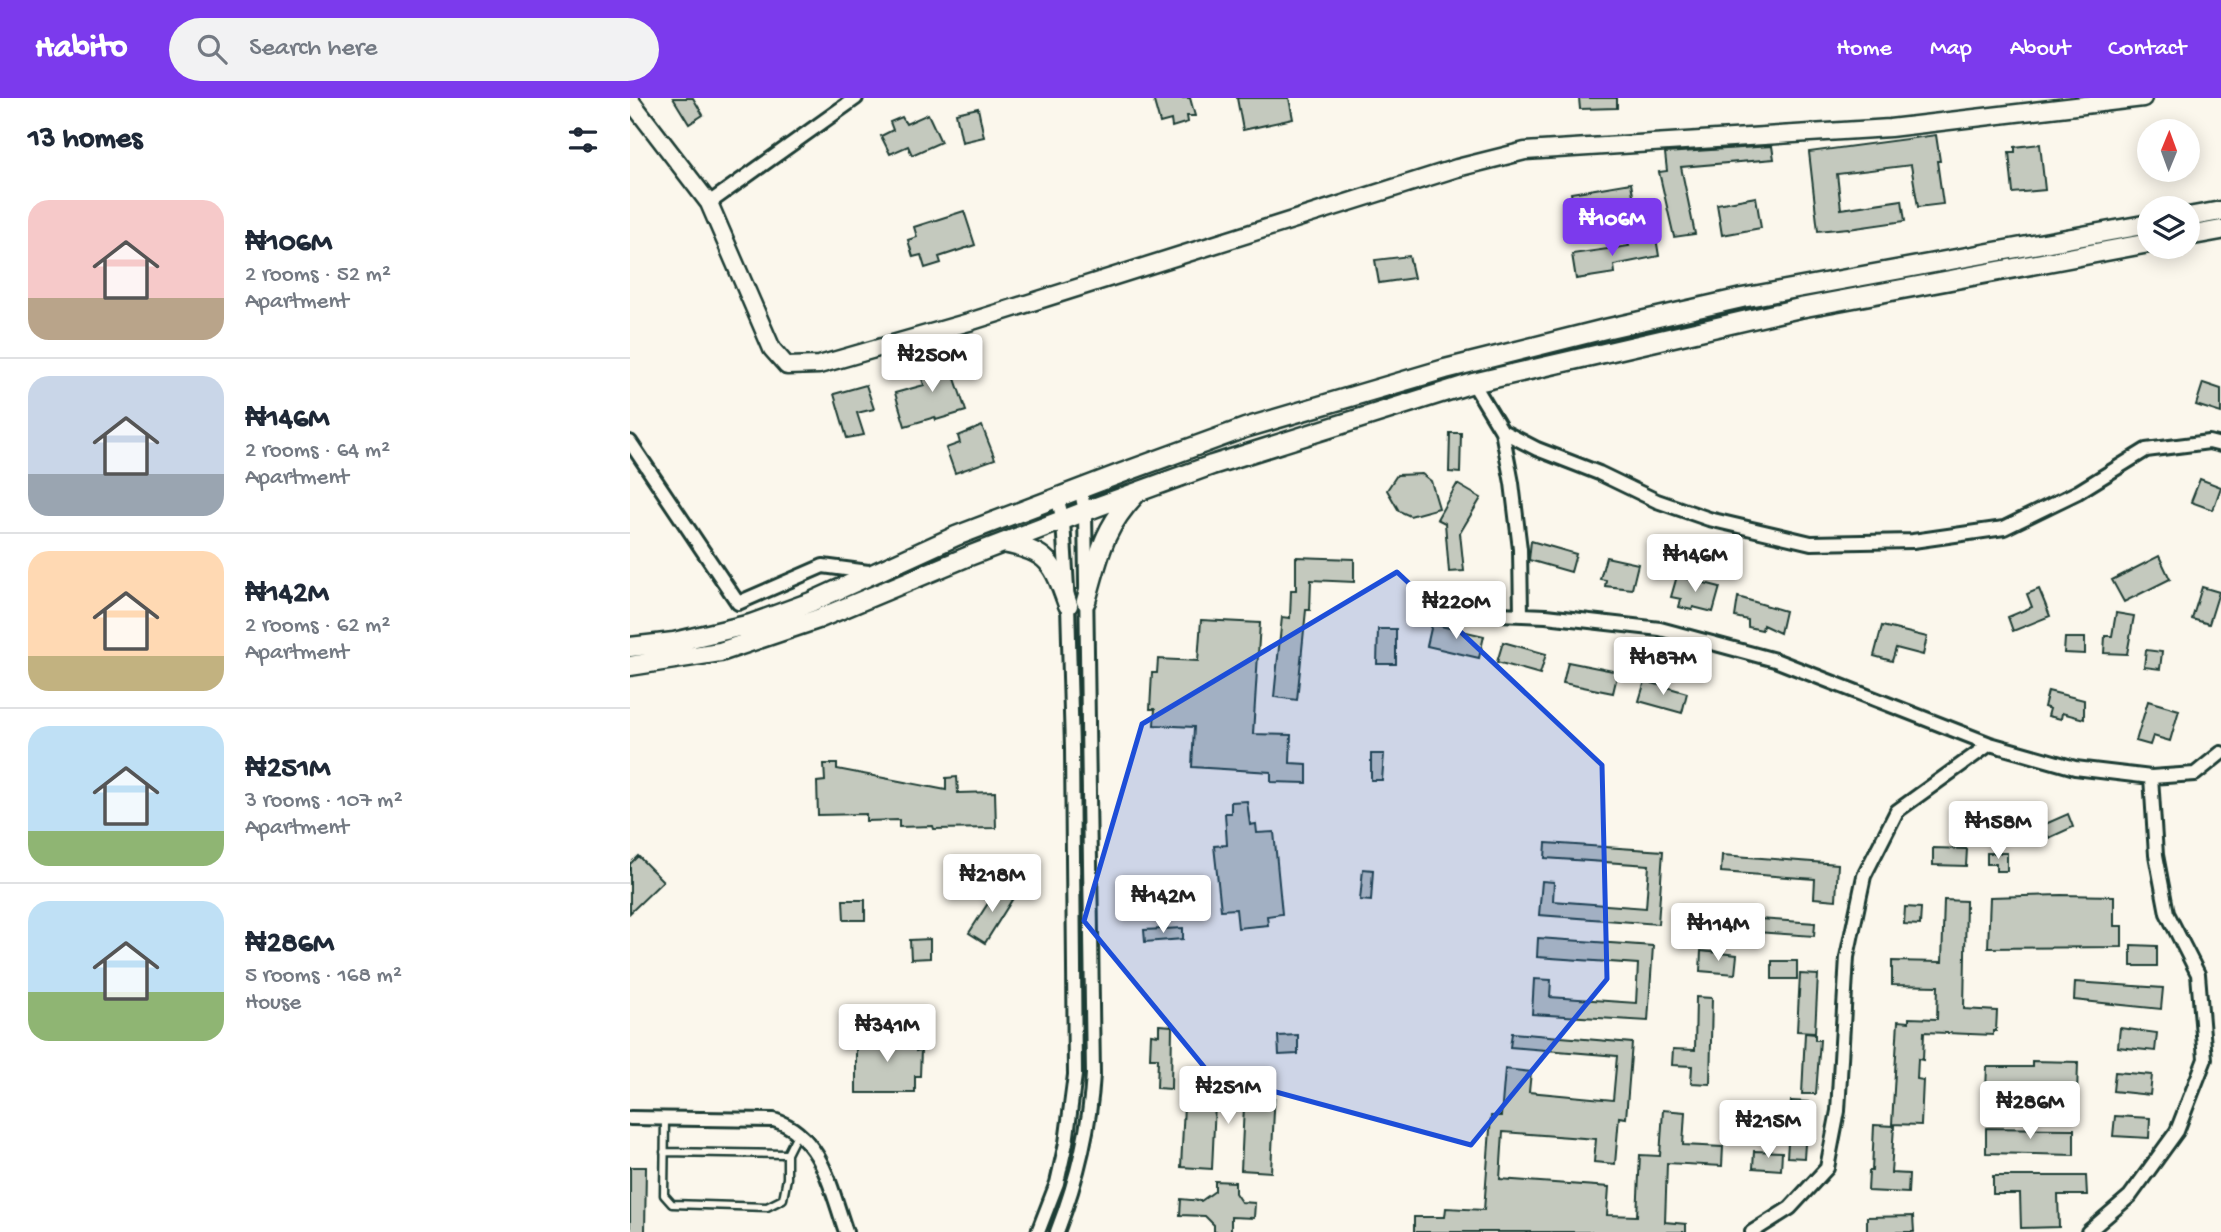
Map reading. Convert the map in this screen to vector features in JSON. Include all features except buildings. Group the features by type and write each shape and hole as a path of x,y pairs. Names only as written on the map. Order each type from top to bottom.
{"main road":[{"path":"2200,215 2221,211"},
{"path":"630,648 674,642 751,624 810,602 957,536 1080,488 1244,428 1445,369 1742,298 2137,226"},
{"path":"2200,234 2221,230"},
{"path":"639,664 720,652 818,619 1003,543 1137,492 1237,457 1473,383 1800,308 2137,245"},
{"path":"1077,603 1116,515 1137,492"},
{"path":"1003,543 1029,548 1047,558 1077,603"}],"street":[{"path":"709,203 856,98"},
{"path":"630,100 709,203 772,349 787,366 799,367 819,365 970,322 1457,168 1525,151 1890,128 2143,98"},
{"path":"1473,383 1502,431 1520,549 1521,615"},
{"path":"1502,431 1657,501 1709,519 1811,543 1913,541 2004,528 2078,492 2146,450 2209,442 2221,445"},
{"path":"630,442 738,603 823,566 877,573"},
{"path":"1038,1232 1057,1183 1066,1143 1075,1075 1072,748 1077,603 1085,511 1080,488"},
{"path":"1057,497 1077,603 1092,1086 1091,1110 1082,1156 1074,1189 1057,1232"},
{"path":"1453,612 1521,615 1660,629 1775,660 1990,744 2075,768 2151,778 2195,774 2221,753"},
{"path":"1752,1232 1790,1208 1827,1168 1838,1111 1847,957 1864,876 1897,811 1990,744"},
{"path":"2088,1232 2130,1196 2177,1131 2204,1059 2198,974 2167,913 2156,855 2151,778"},
{"path":"632,1117 774,1120 789,1124 808,1140 818,1155 846,1232"}],"lane":[{"path":"630,676 639,664"},
{"path":"666,1119 664,1195 672,1203 767,1207 783,1199 787,1178 787,1154 798,1132"},
{"path":"664,1152 787,1154"}],"highlighted area":[{"path":"1397,572 1602,765 1607,979 1471,1145 1210,1074 1084,921 1142,724"}]}
